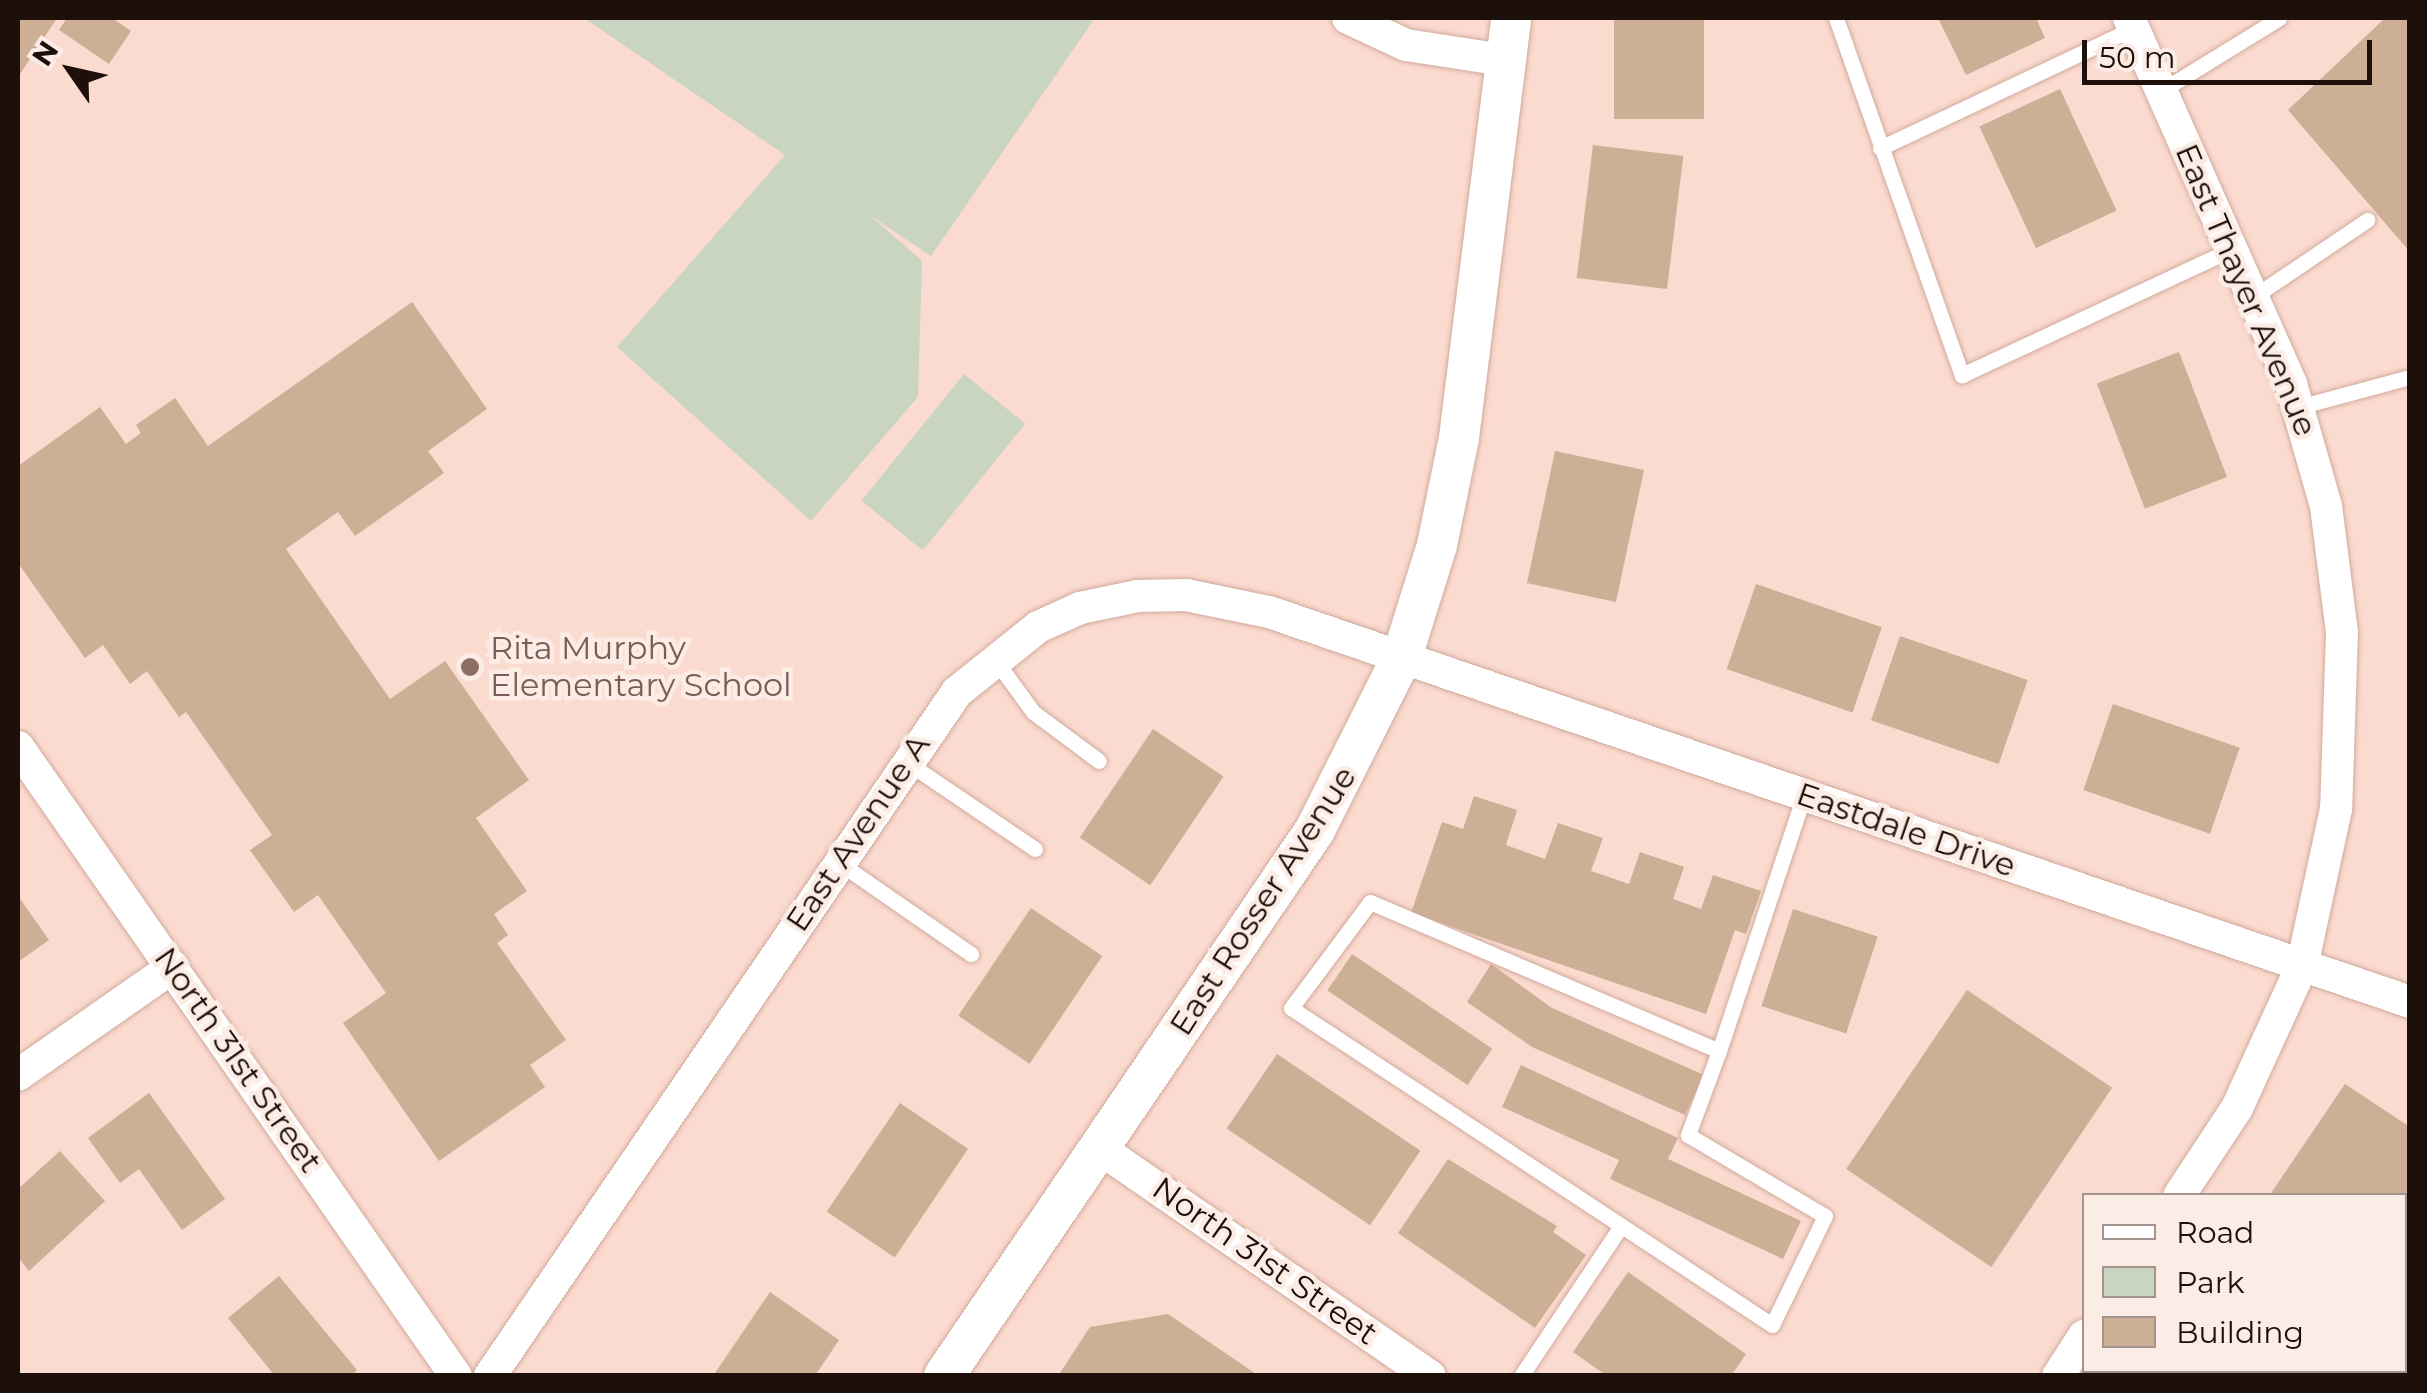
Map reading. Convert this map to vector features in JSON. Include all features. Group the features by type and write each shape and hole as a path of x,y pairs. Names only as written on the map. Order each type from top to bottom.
{"street":[{"path":"1348,18 1406,45 1504,60"},
{"name":"East Rosser Avenue","path":"944,1376 1315,830 1402,658 1438,545 1458,438 1511,18"},
{"name":"East Thayer Avenue","path":"2131,23 2253,296 2298,408 2338,572 2344,691 2329,856 2302,966 2237,1108 2181,1193"},
{"name":"East Avenue A","path":"490,1376 905,762 958,692 993,658 1080,608 1186,595 1268,612 1402,658"},
{"name":"Eastdale Drive","path":"1402,658 2410,1002"},
{"name":"North 31st Street","path":"18,747 456,1376"},
{"path":"18,1075 173,966"},
{"name":"North 31st Street","path":"1100,1148 1430,1376"},
{"path":"2058,1376 2082,1339"}],"lane":[{"path":"1836,18 1962,375 2232,249"},
{"path":"2162,90 2279,18"},
{"path":"1880,148 2131,23"},
{"path":"2253,296 2367,220"},
{"path":"2298,408 2410,377"},
{"path":"993,658 1033,712 1099,761"},
{"path":"905,762 1035,849"},
{"path":"1719,1050 1370,902 1291,1008 1772,1325 1824,1216 1688,1135 1719,1050 1804,795"},
{"path":"838,862 971,954"},
{"path":"1521,1376 1621,1226"}],"green space":[{"path":"584,18 1095,18 931,256 871,216 922,261 918,397 811,521 617,347 785,155"},
{"path":"964,374 1025,424 923,550 861,501"}],"building":[{"path":"18,18 57,18 18,77"},
{"path":"67,18 112,18 131,31 109,64 59,30"},
{"path":"1614,18 1704,18 1704,119 1614,119"},
{"path":"1938,18 2036,18 2045,38 1966,75"},
{"path":"2385,18 2410,18 2410,252 2288,110"},
{"path":"2060,89 2117,210 2036,248 1979,127"},
{"path":"1593,145 1683,156 1667,289 1577,278"},
{"path":"412,302 487,409 428,451 444,473 355,536 338,512 286,549 390,699 445,661 529,780 476,818 527,891 494,914 508,935 497,943 566,1040 530,1065 545,1087 439,1161 343,1023 386,993 318,895 294,912 250,850 272,835 186,712 179,717 147,671 130,684 103,645 85,658 18,563 18,466 100,407 126,444 141,433 136,425 175,398 208,446"},
{"path":"2179,352 2227,477 2145,509 2097,384"},
{"path":"1555,451 1644,470 1616,602 1527,583"},
{"path":"1756,584 1882,627 1852,712 1727,669"},
{"path":"1900,636 2028,680 1999,764 1871,720"},
{"path":"2113,704 2240,748 2210,834 2083,790"},
{"path":"1153,729 1223,777 1150,885 1080,838"},
{"path":"1474,796 1517,810 1506,845 1545,859 1558,823 1603,838 1591,871 1629,884 1640,852 1684,867 1673,899 1701,909 1713,875 1761,891 1746,934 1735,930 1706,1014 1411,913 1442,822 1463,829"},
{"path":"18,896 49,940 18,962"},
{"path":"1031,908 1102,956 1030,1064 958,1016"},
{"path":"1793,909 1878,937 1846,1034 1761,1006"},
{"path":"1352,954 1492,1049 1468,1085 1327,990"},
{"path":"1491,964 1552,1008 1704,1075 1685,1115 1532,1047 1467,1002"},
{"path":"1967,990 2112,1088 1991,1267 1846,1169"},
{"path":"1277,1054 1420,1151 1370,1225 1227,1129"},
{"path":"1521,1065 1678,1138 1668,1159 1801,1221 1783,1259 1610,1179 1619,1160 1502,1107"},
{"path":"2345,1084 2410,1127 2407,1193 2271,1193"},
{"path":"149,1093 225,1199 182,1230 139,1169 120,1183 88,1138"},
{"path":"900,1103 968,1149 895,1257 827,1212"},
{"path":"60,1151 105,1201 29,1271 18,1257 18,1189"},
{"path":"1448,1159 1557,1226 1553,1232 1586,1255 1535,1328 1398,1233"},
{"path":"1628,1272 1746,1354 1731,1376 1607,1376 1573,1352"},
{"path":"279,1276 357,1370 351,1376 275,1376 228,1318"},
{"path":"770,1292 839,1340 815,1376 713,1376"},
{"path":"1168,1314 1259,1376 1058,1376 1090,1327"},
{"path":"2191,1373 2398,1373 2398,1376"}],"place":[{"name":"Rita Murphy Elementary School","path":"470,667"}]}
